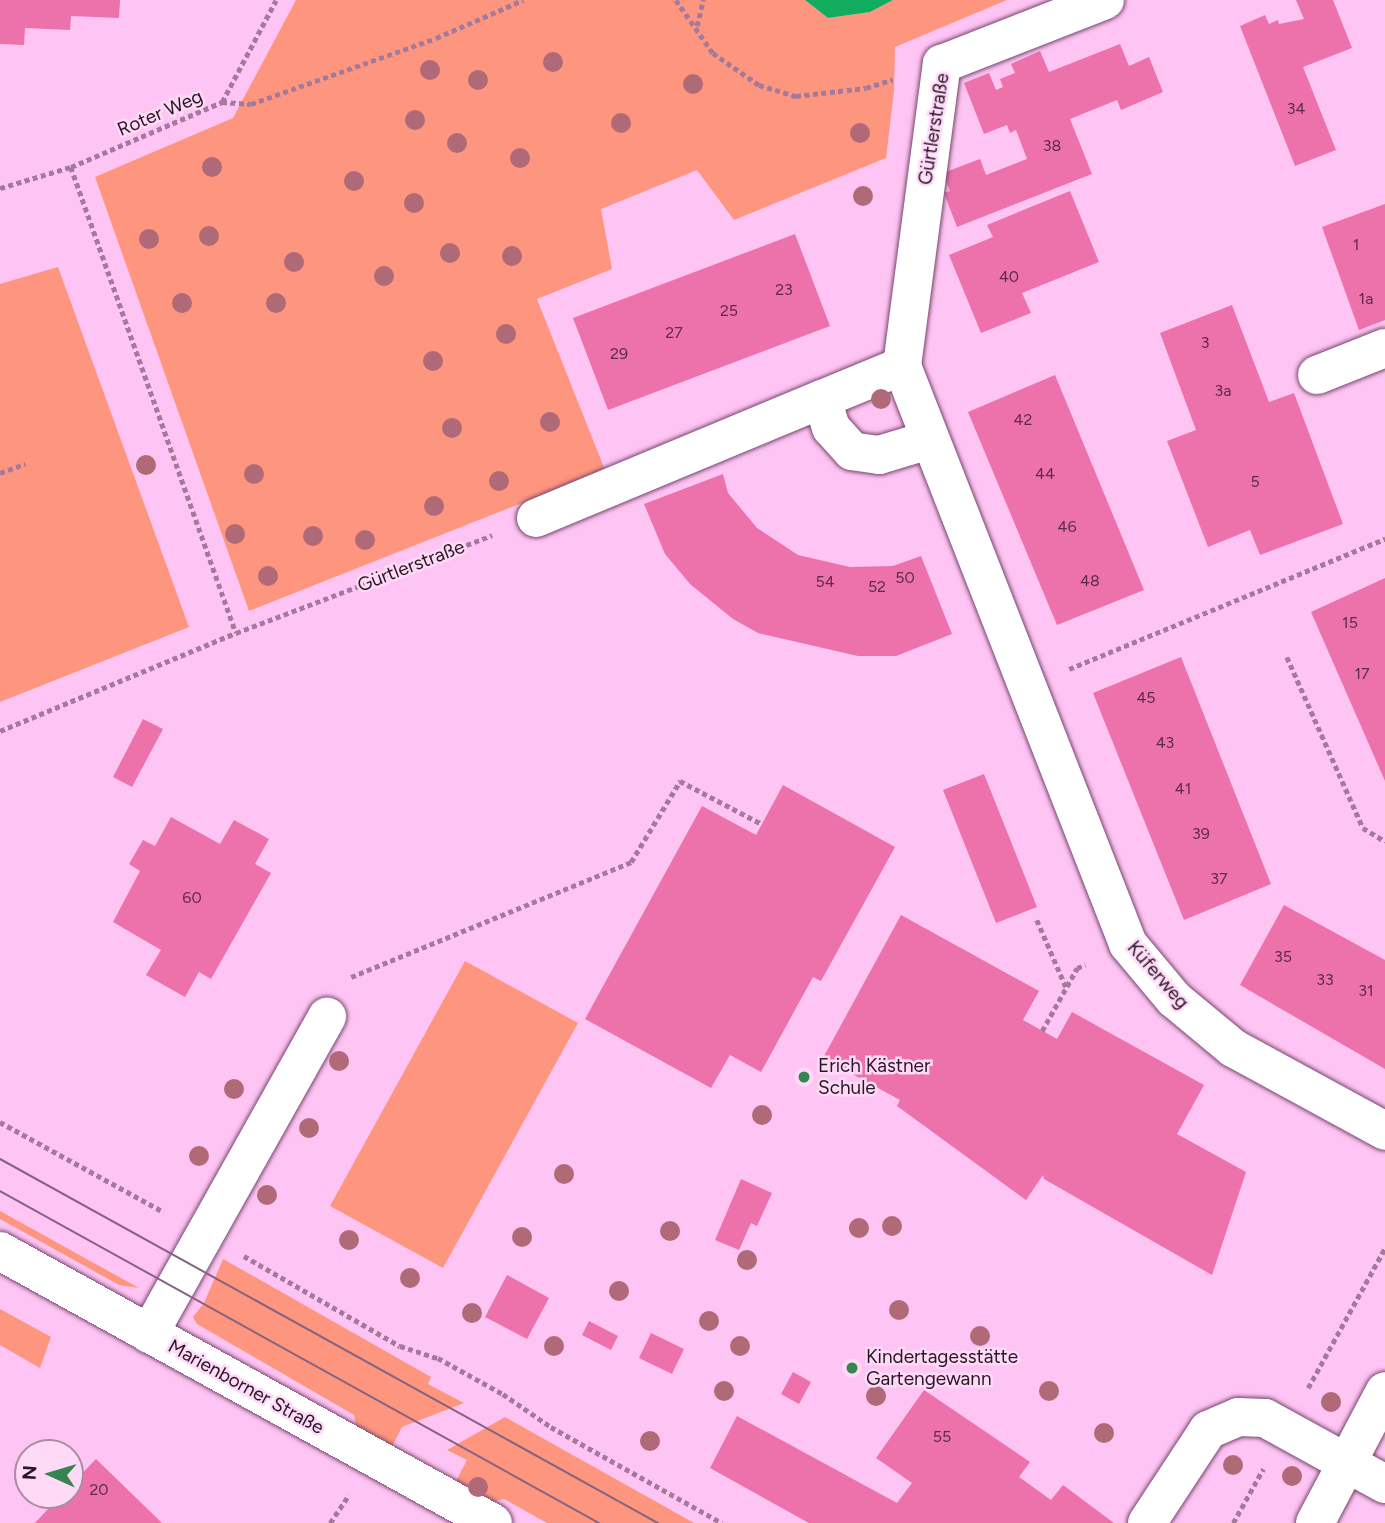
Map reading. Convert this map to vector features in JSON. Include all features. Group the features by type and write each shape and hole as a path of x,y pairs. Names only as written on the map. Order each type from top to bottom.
{"street":[{"name":"Gürtlerstraße","path":"1028,686 902,366 942,64 1105,0"},
{"path":"1317,375 1385,348"},
{"path":"536,518 902,366"},
{"path":"822,399 831,428 852,451 879,455 929,440"},
{"name":"Küferweg","path":"1028,686 1128,944 1174,999 1233,1048 1385,1131"},
{"path":"149,1334 327,1017"},
{"name":"Marienborner Straße","path":"0,1251 493,1523"},
{"path":"1315,1523 1385,1391"},
{"path":"1147,1523 1208,1430 1238,1417 1265,1418 1385,1484"}],"path":[{"name":"Roter Weg","path":"0,188 71,167 222,102 276,0"},
{"path":"222,102 251,104 436,37 523,0"},
{"path":"676,0 713,53 759,85 796,96 866,88 942,64"},
{"path":"697,27 703,0"},
{"path":"71,167 236,634"},
{"path":"0,473 25,464"},
{"name":"Gürtlerstraße","path":"0,731 236,634 536,518"},
{"path":"1028,686 1385,539"},
{"path":"1287,657 1363,828 1385,841"},
{"path":"327,1017 353,975 631,862 680,781 762,824"},
{"path":"1037,920 1066,988"},
{"path":"1042,1031 1077,968 1128,944"},
{"path":"0,1122 175,1217"},
{"path":"232,1250 400,1346 438,1358 503,1394 551,1427 722,1523"},
{"path":"330,1523 349,1494"}],"shaded area":[{"path":"296,0 805,0 828,18 870,12 893,0 1007,0 895,47 894,91 886,158 734,220 697,170 601,209 612,269 537,299 605,470 249,611 95,177 233,118"},
{"path":"805,0 893,0 870,12 828,18"},
{"path":"58,267 189,627 0,702 0,284"},
{"path":"465,961 578,1023 443,1268 330,1206"},
{"path":"0,1211 139,1288 119,1285 0,1219"},
{"path":"223,1259 431,1377 428,1384 464,1403 402,1427 387,1456 359,1440 354,1415 197,1324 193,1317 204,1303"},
{"path":"0,1309 51,1337 40,1368 0,1345"},
{"path":"505,1417 694,1523 547,1523 504,1499 479,1505 451,1491 467,1460 447,1450"}],"building":[{"path":"0,0 120,0 119,18 71,16 70,30 25,28 24,45 0,44"},
{"path":"1296,0 1333,0 1352,48 1303,67 1336,150 1295,166 1240,26 1265,15 1269,24 1278,20 1279,24 1304,19"},
{"path":"1120,44 1129,66 1149,57 1163,92 1121,110 1117,100 1070,119 1092,174 957,227 944,193 950,191 943,173 980,159 986,175 1027,159 1016,130 1010,133 1007,125 984,134 964,83 989,73 996,90 1003,87 1000,79 1015,73 1011,64 1040,51 1049,72"},
{"path":"1070,191 1099,262 1022,293 1031,313 981,333 949,255 993,237 987,225"},
{"path":"1385,204 1385,320 1359,330 1322,227"},
{"path":"795,234 830,326 608,410 573,318"},
{"path":"1232,305 1269,402 1294,393 1343,524 1260,555 1250,530 1208,547 1167,441 1196,430 1160,333"},
{"path":"1055,375 1144,590 1057,625 968,412"},
{"path":"723,474 728,493 757,528 798,555 850,567 893,566 921,556 952,634 896,656 858,656 758,633 733,619 690,584 665,554 644,504"},
{"path":"1385,578 1385,781 1311,612"},
{"path":"1181,657 1271,884 1184,920 1093,693"},
{"path":"143,719 163,729 132,787 113,777"},
{"path":"984,774 1037,907 996,923 943,790"},
{"path":"783,785 895,847 821,981 813,977 761,1072 730,1055 711,1088 585,1019 702,806 756,835"},
{"path":"171,817 220,844 234,820 269,839 255,864 271,873 211,979 199,972 185,997 146,975 161,950 113,922 140,871 129,864 143,840 155,846"},
{"path":"1284,905 1385,960 1385,1069 1240,985"},
{"path":"901,915 1039,991 1023,1020 1057,1039 1072,1012 1204,1085 1177,1134 1246,1172 1212,1275 1044,1179 1043,1175 1026,1200 897,1106 900,1100 823,1058"},
{"path":"741,1179 772,1193 757,1226 751,1223 739,1250 715,1240"},
{"path":"507,1275 549,1298 527,1339 485,1317"},
{"path":"589,1321 618,1336 611,1350 582,1335"},
{"path":"651,1333 684,1349 672,1374 639,1358"},
{"path":"793,1372 811,1382 799,1404 781,1394"},
{"path":"924,1390 1030,1462 1019,1477 1051,1500 1063,1485 1114,1523 809,1523 710,1468 737,1416 897,1503 912,1483 876,1458"},
{"path":"96,1459 162,1523 35,1523 48,1509 84,1509 84,1471"}],"tram line":[{"path":"0,1159 658,1523"},
{"path":"0,1191 599,1523"}],"place":[{"name":"Erich Kästner Schule","path":"804,1077"},
{"name":"Kindertagesstätte Gartengewann","path":"852,1368"}]}
